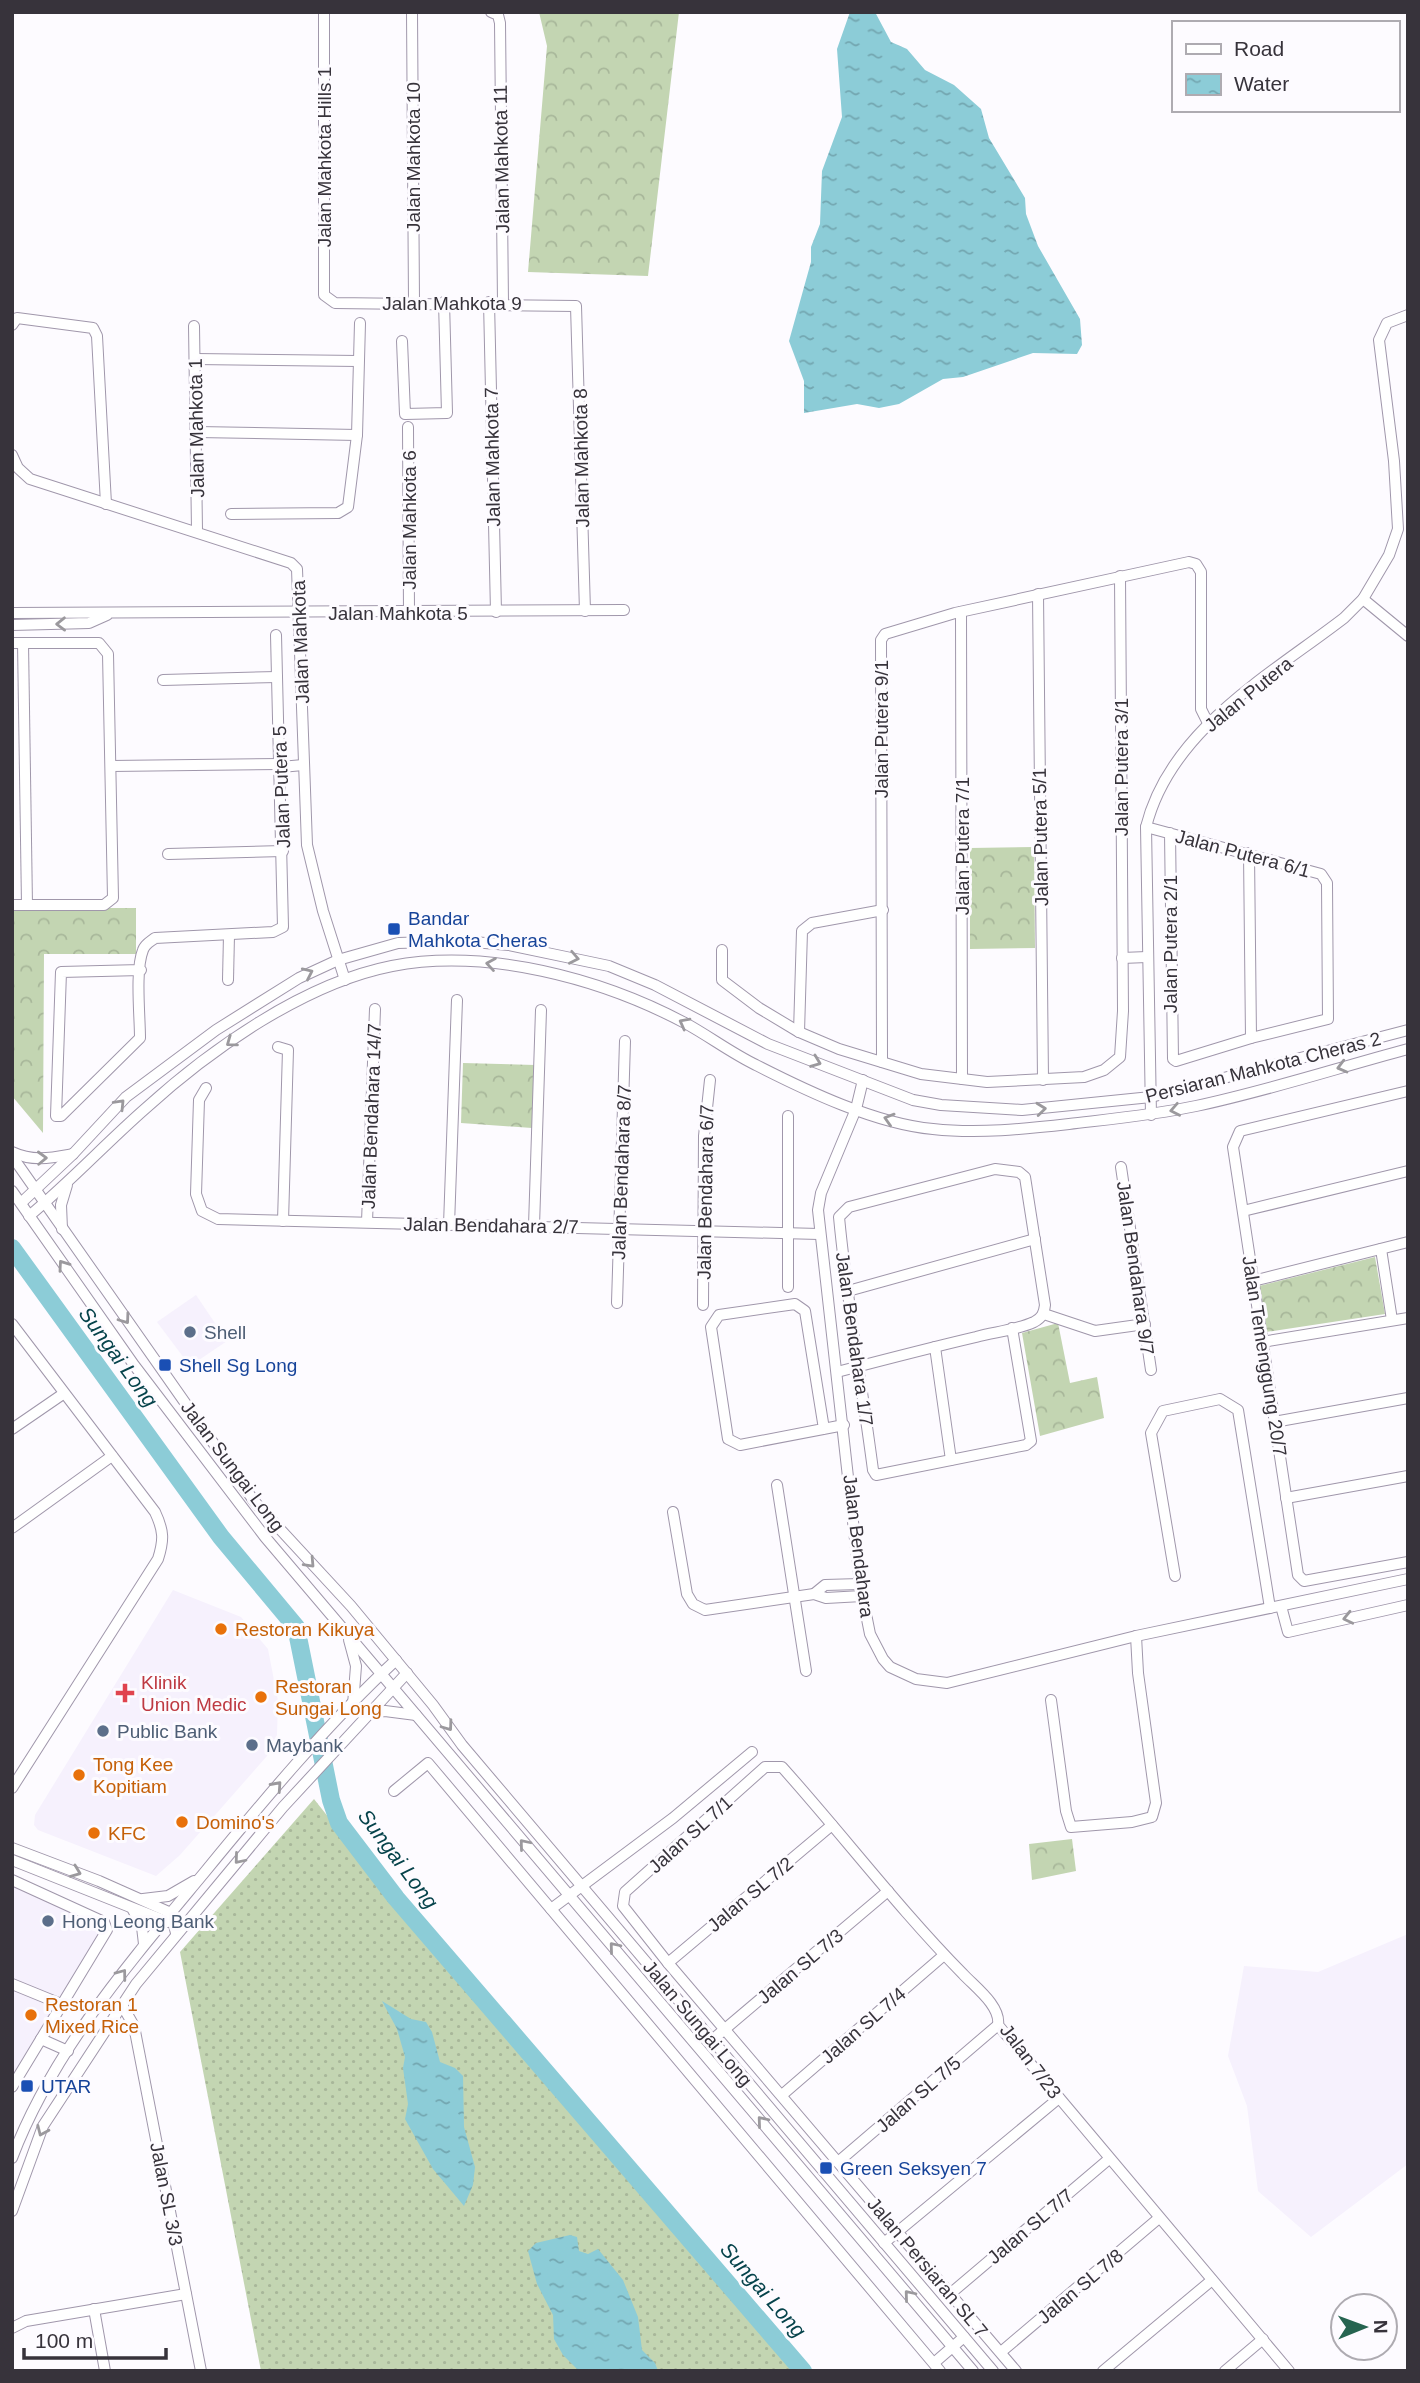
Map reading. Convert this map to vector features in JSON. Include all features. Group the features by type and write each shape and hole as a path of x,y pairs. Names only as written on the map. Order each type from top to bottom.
{"street":[{"name":"Jalan Mahkota Hills 1","path":"324,12 324,295 329,300"},
{"name":"Jalan Mahkota 10","path":"412,12 414,302"},
{"name":"Jalan Mahkota 11","path":"494,14 503,303"},
{"name":"Jalan Mahkota 9","path":"329,300 576,306"},
{"path":"402,341 405,414 447,413 444,302"},
{"name":"Jalan Mahkota 7","path":"489,302 496,612"},
{"name":"Jalan Mahkota 8","path":"576,306 585,611"},
{"name":"Jalan Putera","path":"1151,1115 1146,827 1164,779 1208,723 1344,618 1363,599 1389,555 1398,529 1394,461 1379,340 1387,323 1408,315"},
{"path":"15,321 84,324 93,328 97,336 106,503"},
{"path":"231,514 338,513 348,507 357,435 360,323"},
{"name":"Jalan Mahkota 1","path":"194,326 197,530"},
{"path":"195,359 358,361"},
{"name":"Jalan Mahkota 6","path":"408,427 409,613"},
{"path":"197,432 357,435"},
{"name":"Jalan Mahkota","path":"12,455 18,468 30,479 197,530 291,563 299,577 307,845 345,980"},
{"name":"Jalan Putera 9/1","path":"882,1062 881,640 890,630 1120,576 1189,562 1196,564 1200,572 1201,709 1208,723"},
{"name":"Jalan Putera 3/1","path":"722,950 721,975 726,985 799,1032 839,1049 921,1074 987,1082 1084,1077 1104,1070 1120,1057 1120,576"},
{"name":"Jalan Putera 5/1","path":"1038,594 1043,1080"},
{"path":"1363,599 1391,625 1408,636"},
{"path":"496,612 624,610"},
{"path":"12,613 90,611 108,614"},
{"name":"Jalan Mahkota 5","path":"108,614 496,612"},
{"name":"Jalan Putera 7/1","path":"961,612 962,1079"},
{"path":"12,625 89,623 108,614"},
{"path":"1391,625 1397,636 1408,641"},
{"name":"Jalan Putera 5","path":"229,934 273,932 283,927 284,851 276,635"},
{"path":"12,905 27,905 104,905 113,898 108,653 99,643 17,643 27,905"},
{"path":"163,680 278,677"},
{"path":"111,766 303,762"},
{"name":"Jalan Putera 6/1","path":"1146,827 1315,872 1327,883 1331,1016 1176,1061 1171,1056"},
{"name":"Jalan Putera 2/1","path":"1170,832 1171,1056"},
{"path":"168,854 284,851"},
{"path":"1249,853 1251,1038"},
{"path":"799,1032 802,931 811,923 883,910"},
{"path":"141,970 61,972 54,1112 61,1116 140,1038 142,952 155,938 229,934 228,980"},
{"name":"Persiaran Mahkota Cheras 2","path":"21,1203 73,1154 126,1097 216,1030 279,988 338,960 378,947 418,941 509,945 609,966 655,985 768,1044 913,1100 941,1105 1023,1110 1151,1097 1408,1030"},
{"path":"1122,958 1147,957"},
{"name":"Persiaran Mahkota Cheras 2","path":"29,1216 67,1185 148,1105 241,1034 345,980 394,966 464,960 570,979 629,998 684,1022 755,1065 856,1109 906,1124 956,1130 1009,1131 1151,1115 1199,1105 1408,1049"},
{"path":"449,1225 457,1000"},
{"name":"Jalan Bendahara 14/7","path":"367,1222 374,1009"},
{"path":"534,1226 541,1010"},
{"name":"Jalan Bendahara 8/7","path":"617,1303 625,1041"},
{"path":"278,1047 288,1050 283,1221"},
{"name":"Jalan Bendahara 6/7","path":"703,1305 704,1136 710,1080"},
{"name":"Jalan Bendahara","path":"863,1080 856,1109 821,1193 819,1237 845,1425 860,1584 870,1634 883,1659 903,1674 932,1682 947,1682 1133,1637 1408,1579"},
{"name":"Jalan Bendahara 2/7","path":"206,1088 199,1100 196,1195 202,1211 218,1219 534,1226 819,1237"},
{"name":"Jalan Temenggung 20/7","path":"1408,1091 1240,1131 1233,1147 1298,1574 1304,1581 1408,1562"},
{"path":"788,1116 788,1287"},
{"path":"12,1154 45,1159 73,1154"},
{"name":"Jalan Sungai Long","path":"12,1154 62,1232 254,1502 407,1672 461,1745 993,2371"},
{"name":"Jalan Bendahara 9/7","path":"1121,1167 1151,1370"},
{"name":"Jalan Bendahara 1/7","path":"951,1460 876,1475 873,1471 839,1217 849,1207 995,1170 1019,1172 1025,1177 1035,1239"},
{"path":"1243,1211 1408,1171"},
{"path":"62,1232 61,1205 67,1185"},
{"name":"Jalan Sungai Long","path":"12,1191 134,1365 243,1510 973,2371"},
{"path":"837,1372 1035,1322 1044,1314 1045,1305 1035,1239 848,1291"},
{"path":"1253,1281 1408,1242"},
{"path":"1381,1249 1392,1320"},
{"path":"824,1429 805,1311 795,1304 719,1315 711,1327 729,1439 740,1445 824,1429 845,1425"},
{"path":"1044,1314 1095,1331 1145,1324"},
{"path":"1262,1342 1408,1318"},
{"path":"935,1347 951,1460 1026,1445 1032,1436 1012,1328"},
{"path":"12,1788 158,1559 164,1542 163,1529 155,1512 14,1330"},
{"path":"12,1429 63,1394"},
{"path":"1274,1422 1408,1398"},
{"path":"1175,1576 1151,1433 1163,1411 1220,1399 1238,1410 1270,1608"},
{"path":"12,1528 112,1456"},
{"path":"1286,1498 1408,1476"},
{"path":"777,1485 806,1671"},
{"path":"243,1510 254,1502"},
{"path":"673,1511 687,1594 693,1604 705,1609 814,1594 826,1598 862,1596"},
{"path":"814,1594 825,1586 860,1584"},
{"path":"1281,1606 1288,1632 1408,1605"},
{"path":"345,1631 353,1647 356,1666 353,1705"},
{"path":"1051,1699 1066,1811 1071,1827 1143,1821 1152,1817 1156,1803 1138,1673 1133,1663 1133,1637"},
{"path":"12,2211 43,2126 202,1876 274,1788 396,1660"},
{"path":"12,2158 28,2116 68,2051 144,1944 174,1922 407,1672"},
{"path":"368,1713 385,1711 417,1715"},
{"path":"551,1909 673,1818 752,1752"},
{"path":"394,1791 428,1763 937,2367 964,2337"},
{"name":"Jalan 7/23","path":"765,1767 782,1767 944,1955 992,2005 999,2018 998,2025 1289,2371"},
{"name":"Jalan SL 7/1","path":"623,1906 625,1892 765,1767"},
{"name":"Jalan SL 7/2","path":"668,1963 832,1825"},
{"path":"12,1848 139,1898 151,1900 168,1896 202,1876"},
{"path":"12,1860 133,1909 174,1922"},
{"path":"12,1880 106,1925 107,1933 12,2087"},
{"name":"Jalan SL 7/3","path":"712,2040 888,1891"},
{"path":"139,1898 174,1922"},
{"name":"Jalan Persiaran SL 7","path":"623,1906 668,1963 1016,2371"},
{"path":"133,1909 142,1927 144,1944"},
{"name":"Jalan SL 7/4","path":"782,2095 944,1955"},
{"path":"12,1984 61,2004"},
{"name":"Jalan SL 3/3","path":"122,2005 131,2018 201,2371"},
{"name":"Jalan SL 7/5","path":"838,2162 998,2025"},
{"path":"41,2039 68,2051"},
{"path":"884,2243 1059,2098"},
{"name":"Jalan SL 7/7","path":"950,2294 1110,2159"},
{"name":"Jalan SL 7/8","path":"1001,2352 1159,2218"},
{"path":"1103,2371 1212,2280"},
{"path":"12,2329 26,2321 186,2294"},
{"path":"94,2309 105,2371"},
{"path":"1225,2371 1263,2339"}],"shaded area":[{"path":"196,1295 227,1341 190,1366 157,1322"},
{"path":"173,1590 241,1617 268,1649 278,1701 277,1735 267,1756 180,1855 156,1876 38,1830 34,1825 35,1815"},
{"path":"12,1886 103,1925 104,1932 12,2080"},
{"path":"1408,1934 1408,2164 1311,2237 1258,2191 1247,2106 1228,2056 1244,1966 1318,1972"}],"green space":[{"path":"539,12 679,12 648,276 528,272 547,46"},
{"path":"1034,847 1035,948 970,949 970,848"},
{"path":"12,908 136,908 136,954 44,954 43,1133 12,1096"},
{"path":"463,1063 535,1065 532,1128 461,1123"},
{"path":"1375,1257 1385,1314 1266,1332 1259,1286"},
{"path":"1058,1323 1070,1383 1097,1377 1104,1418 1040,1436 1022,1333"},
{"path":"314,1799 408,1918 794,2371 261,2371 180,1952"},
{"path":"1072,1839 1076,1871 1032,1880 1029,1844"}],"water":[{"path":"850,12 875,12 891,42 907,49 925,70 954,85 981,109 989,138 1025,198 1026,214 1038,246 1080,319 1082,345 1077,354 1033,353 963,377 943,379 899,404 879,408 857,404 804,413 804,381 789,341 811,262 811,247 820,224 822,171 842,117 837,49"},
{"path":"382,2001 411,2019 426,2022 432,2032 440,2062 455,2068 463,2076 464,2127 475,2167 473,2185 464,2206 433,2169 405,2119 408,2104 403,2068 405,2057 397,2029"},
{"path":"570,2235 577,2237 579,2251 588,2254 598,2249 623,2280 638,2317 642,2350 655,2363 658,2371 579,2371 563,2355 554,2339 553,2315 537,2284 528,2251 536,2243"}],"waterway":[{"name":"Sungai Long","path":"12,1248 221,1537 296,1627 331,1800 339,1823 396,1898 803,2371"}],"place":[{"name":"Bandar Mahkota Cheras","path":"394,929"},
{"name":"Shell","path":"190,1332"},
{"name":"Shell Sg Long","path":"165,1365"},
{"name":"Restoran Kikuya","path":"221,1629"},
{"name":"Klinik Union Medic","path":"125,1693"},
{"name":"Restoran Sungai Long","path":"261,1697"},
{"name":"Public Bank","path":"103,1731"},
{"name":"Maybank","path":"252,1745"},
{"name":"Tong Kee Kopitiam","path":"79,1775"},
{"name":"Domino's","path":"182,1822"},
{"name":"KFC","path":"94,1833"},
{"name":"Hong Leong Bank","path":"48,1921"},
{"name":"Restoran 1 Mixed Rice","path":"31,2015"},
{"name":"UTAR","path":"27,2086"},
{"name":"Green Seksyen 7","path":"826,2168"}]}
